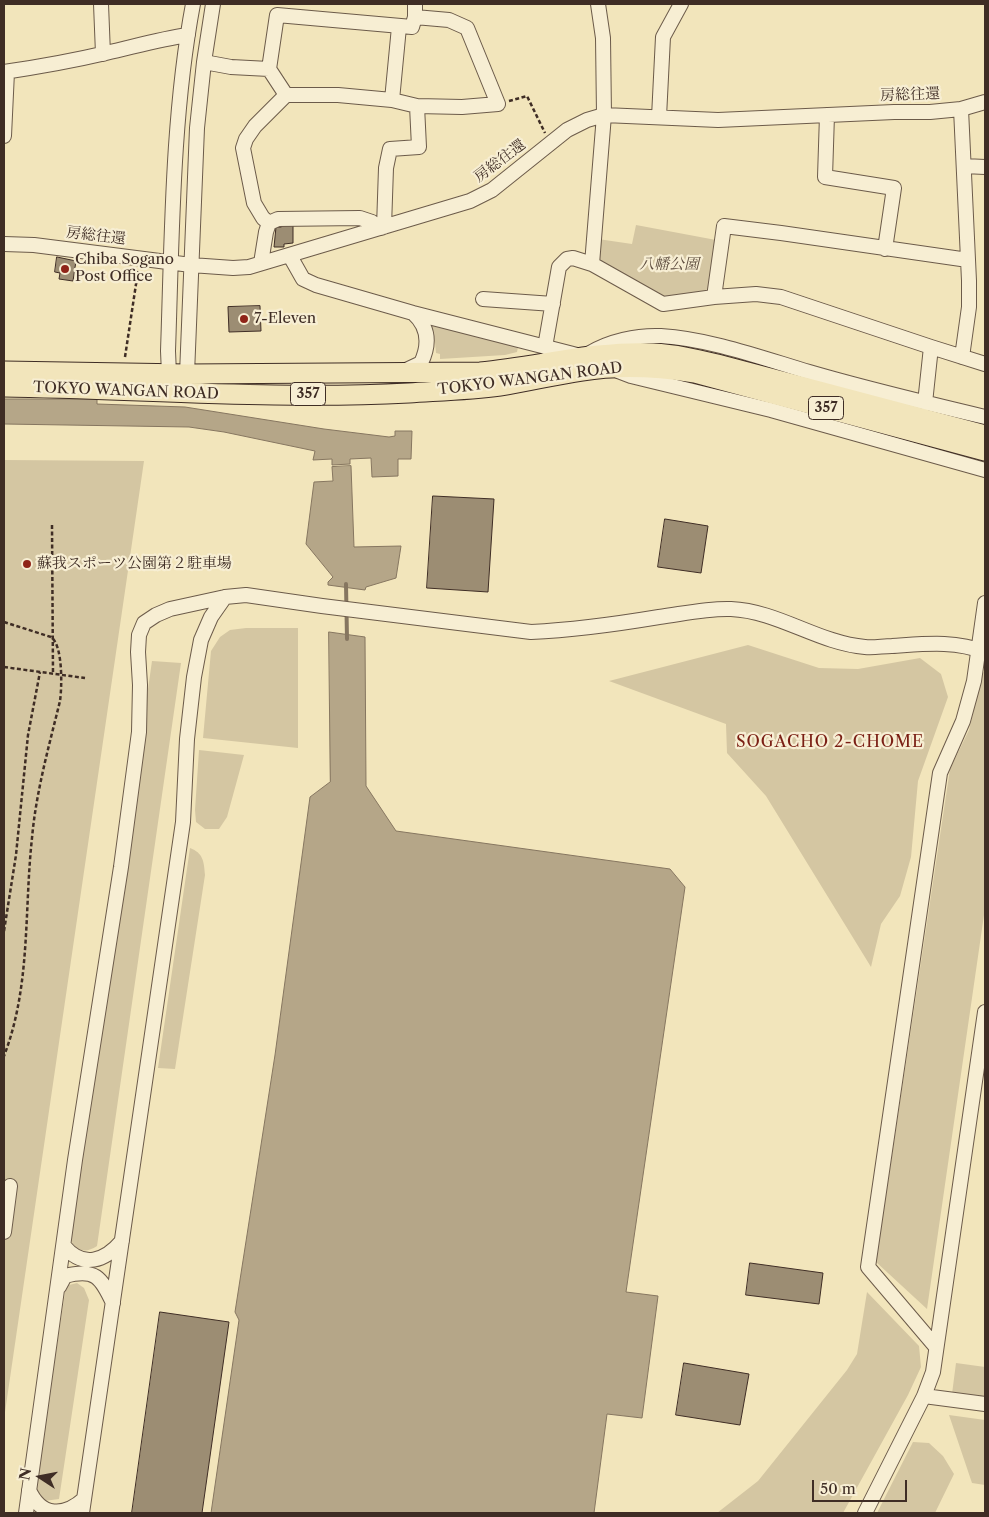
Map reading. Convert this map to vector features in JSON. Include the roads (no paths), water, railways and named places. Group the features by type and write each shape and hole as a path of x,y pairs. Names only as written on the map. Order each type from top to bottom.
{"highway":[{"name":"TOKYO WANGAN ROAD","path":"4,372 123,374 480,372 508,370 584,357 637,353 669,369 704,375 985,451"},
{"name":"TOKYO WANGAN ROAD","path":"4,387 176,393 408,393 497,386 583,370 610,368 669,369 717,364 985,435"}],"street":[{"path":"101,4 103,54"},
{"path":"178,374 172,262 177,131 182,73 194,4"},
{"path":"176,393 191,265 197,128 204,62 213,4"},
{"path":"592,264 604,115 603,38 598,4"},
{"path":"659,117 663,37 681,4"},
{"path":"269,223 263,218 254,203 243,148 246,139 255,126 286,95 338,95 392,100 418,106 462,107 498,104 467,28 449,20 415,11 412,27 277,15 269,69 286,95"},
{"path":"392,100 399,27"},
{"path":"4,136 5,72 31,69 188,35"},
{"path":"204,62 231,67 269,69"},
{"name":"房総往還","path":"4,244 34,245 191,265 241,268 290,256 470,201 492,190 567,130 587,120 604,115 718,120 828,114 930,112 961,109 985,102"},
{"path":"261,264 269,223 278,219 360,218 382,227 386,168 390,149 419,147 418,106"},
{"path":"961,109 969,307 962,357"},
{"path":"828,114 825,177 894,188 885,249"},
{"path":"964,166 985,167"},
{"path":"714,296 724,226 968,260"},
{"path":"290,256 299,274 309,283 413,313 584,357 610,368"},
{"path":"545,347 559,267 562,262 573,258 592,264 663,304 714,296 756,294 781,297 985,364"},
{"path":"483,299 553,304"},
{"path":"399,373 421,363 425,351 426,332 423,324 413,313"},
{"path":"584,357 602,346 628,340 659,336 684,339 726,348 925,403 985,417"},
{"path":"925,403 932,347"},
{"path":"669,369 771,410 985,470"},
{"path":"26,1513 77,1151 121,867 138,732 140,685 138,652 139,635 144,623 170,609 225,597 246,595 531,632 565,630 731,609 770,617 824,638 846,644 867,647 940,642 970,646 982,651"},
{"path":"82,1513 183,822 187,740 194,677 201,640 211,617 225,597"},
{"path":"936,1347 868,1266 940,773 963,721 982,651 985,603"},
{"path":"865,1513 924,1396 933,1372 979,1097 985,1012"},
{"path":"4,1232 10,1186"},
{"path":"64,1246 70,1254 80,1259 90,1260 102,1258 112,1252 122,1241"},
{"path":"58,1287 65,1276 83,1272 91,1274 100,1280 113,1304"},
{"path":"924,1396 985,1404"},
{"path":"29,1490 34,1501 43,1508 55,1512 74,1508 84,1499"}],"waterway":[{"path":"346,584 347,639"}],"place":[{"name":"Chiba Sogano Post Office","path":"65,269"},
{"name":"7-Eleven","path":"244,319"},
{"name":"蘇我スポーツ公園第２駐車場","path":"27,564"}],"district":[{"name":"SOGACHO 2-CHOME","path":"830,742"}],"park label":[{"name":"八幡公園","path":"669,265"}]}
